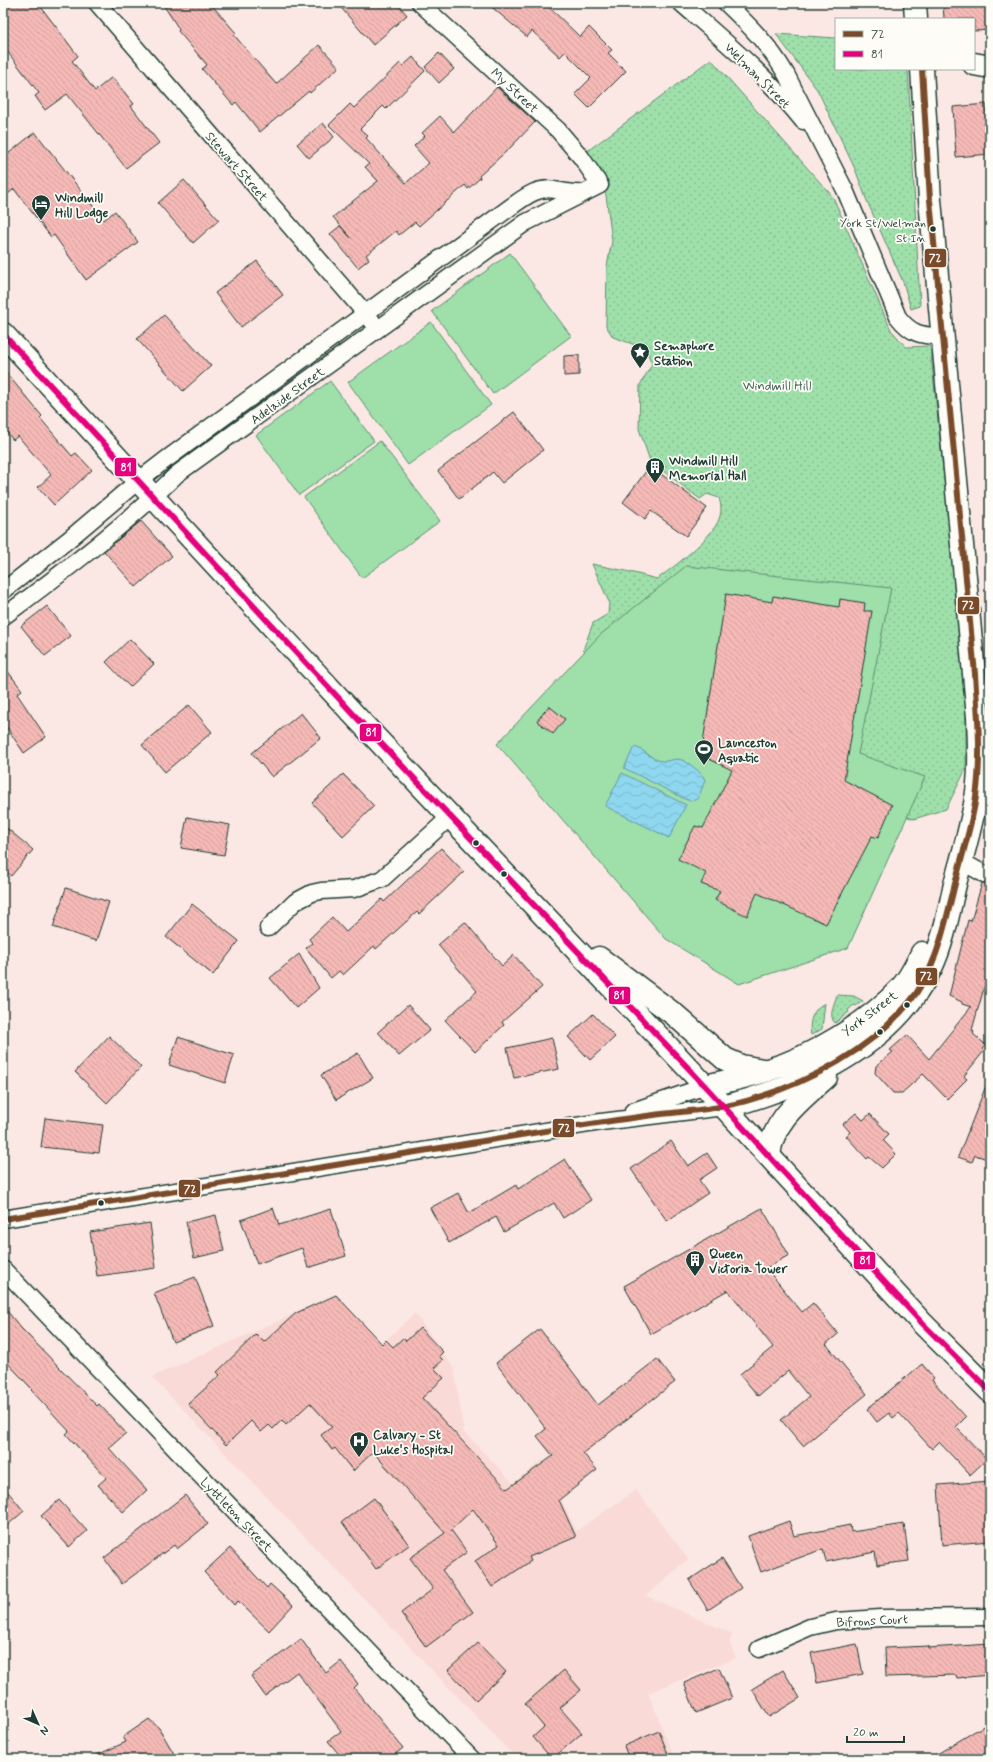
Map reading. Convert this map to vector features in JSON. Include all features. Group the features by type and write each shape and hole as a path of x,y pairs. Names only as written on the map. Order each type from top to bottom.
{"street":[{"name":"Stewart Street","path":"97,3 378,329"},
{"name":"My Street","path":"420,3 558,130 582,157 600,186"},
{"name":"Welman Street","path":"682,3 745,60 775,90 795,111 827,155"},
{"name":"Welman Street","path":"726,3 764,41 777,58 845,190 898,317 905,325 918,334 942,337"},
{"path":"915,3 916,18"},
{"path":"975,64 990,67"},
{"name":"York Street","path":"724,1107 758,1098 799,1082 856,1050 891,1022 908,1005 920,988 931,966 940,941 975,804 978,776 978,717 930,200 922,70"},
{"name":"Adelaide Street","path":"8,613 81,558 153,497 177,474 378,329 525,223 600,186"},
{"name":"Adelaide Street","path":"3,591 164,461 527,195 541,189 574,194 585,193"},
{"path":"512,206 525,223"},
{"path":"487,224 500,242"},
{"path":"442,257 455,274"},
{"path":"3,334 450,817 706,1086 916,1316 987,1382"},
{"path":"240,405 252,420"},
{"path":"164,461 177,474"},
{"path":"68,540 81,558"},
{"path":"3,596 8,613"},
{"path":"268,928 295,902 312,892 321,890 354,889 382,879 450,817"},
{"path":"961,861 984,874 990,875"},
{"name":"York Street","path":"706,1086 768,1070 808,1055 823,1047 865,1018 901,988 914,969 927,942 961,861"},
{"path":"560,931 650,996 726,1058 741,1066 768,1070"},
{"path":"769,1156 772,1136 788,1112 856,1050"},
{"path":"601,1122 706,1086"},
{"path":"3,1219 601,1122 724,1107"},
{"name":"Lyttleton Street","path":"3,1269 472,1759"},
{"name":"Bifrons Court","path":"759,1649 810,1627 836,1621 881,1618 990,1617"}],"shaded area":[{"path":"336,1295 382,1344 415,1313 454,1369 464,1432 513,1483 543,1460 576,1531 636,1490 688,1559 646,1596 733,1634 729,1642 736,1658 648,1693 675,1759 517,1759 152,1377"}],"green space":[{"path":"776,34 835,38 835,70 908,70 920,306 911,309 903,282 867,201 855,169 818,91"},
{"name":"Windmill Hill","path":"711,59 833,197 891,330 906,347 930,346 963,654 966,706 966,769 946,809 914,819 893,812 595,662 583,650 593,623 608,614 609,602 592,564 657,579 673,568 701,543 715,526 721,513 719,498 707,494 700,499 650,461 639,429 640,385 652,364 648,354 641,347 613,337 606,326 607,266 612,241 606,195 586,152"},
{"path":"510,253 571,336 493,394 432,311"},
{"path":"431,322 491,405 408,465 348,382"},
{"path":"330,381 374,441 299,495 256,435"},
{"path":"380,441 440,521 362,578 304,497"},
{"name":"Launceston Aquatic","path":"686,566 891,588 858,754 925,777 848,948 739,984 666,939 497,744 600,635"},
{"path":"837,995 854,996 863,1001 856,1006 854,1005 848,1010 849,1012 835,1023 832,1013"},
{"path":"825,1003 822,1029 811,1035 810,1025 812,1016 817,1008"}],"water":[{"path":"634,747 658,760 681,760 701,773 705,780 698,799 691,801 685,799 624,768"},
{"path":"622,773 686,805 669,838 605,806"}],"building":[{"path":"11,3 38,3 78,56 72,61 95,91 112,77 134,104 131,106 159,143 126,168 67,94 45,110 35,96 39,93 3,46 3,9"},
{"path":"162,3 210,3 236,33 234,35 276,84 319,45 339,67 310,93 309,91 260,132 236,102 233,105 202,69 207,65 178,31 179,29"},
{"path":"337,3 397,3 407,15 373,45"},
{"path":"487,3 545,3 580,37 589,27 612,50 608,53 626,71 589,108 575,94 591,78 565,52 560,57 532,31 527,37"},
{"path":"943,3 990,3 990,30 975,31 975,18 944,18"},
{"path":"439,53 454,69 439,83 425,67"},
{"path":"413,57 425,71 386,109 383,106 360,129 368,136 366,138 406,183 429,163 414,146 425,136 422,133 440,116 454,132 497,87 535,122 511,147 479,176 480,178 468,189 465,185 419,226 415,222 399,235 396,231 366,255 369,259 358,268 330,234 340,226 351,238 333,217 378,181 365,167 369,164 329,125 350,104 354,108 400,63 403,66"},
{"path":"986,104 987,117 990,116 990,154 956,157 953,107"},
{"path":"323,123 334,137 309,158 297,144"},
{"path":"35,132 104,220 115,211 138,242 86,280 54,235 51,237 14,189 3,198 3,158"},
{"path":"184,180 219,220 193,243 158,203"},
{"path":"257,261 283,295 241,327 215,293"},
{"path":"164,315 211,366 183,391 137,339"},
{"path":"579,355 579,375 564,376 564,356"},
{"path":"3,369 42,416 40,418 72,456 76,453 92,470 54,505 38,487 51,475 18,436 13,440 3,427"},
{"path":"514,412 543,450 502,483 493,472 459,499 438,471"},
{"name":"Windmill Hill Memorial Hall","path":"650,466 707,508 686,536 651,511 645,519 623,502"},
{"path":"141,521 172,556 136,587 104,551"},
{"path":"726,594 772,602 773,596 839,607 840,599 865,603 864,611 872,611 844,780 892,805 878,838 872,836 826,924 757,893 747,916 715,900 720,891 701,884 706,873 678,859 695,826 703,828 732,770 701,755"},
{"path":"47,606 71,636 45,656 21,626"},
{"path":"130,639 154,664 130,687 106,662"},
{"path":"3,665 22,690 17,694 46,737 24,753 3,722"},
{"path":"189,705 212,732 165,772 142,745"},
{"path":"549,706 565,719 553,734 537,721"},
{"path":"301,713 321,738 272,777 252,753"},
{"path":"343,774 374,806 343,836 312,803"},
{"path":"187,817 230,825 224,855 181,848"},
{"path":"3,825 33,850 11,876 3,869"},
{"path":"441,848 464,872 419,914 417,912 376,949 374,946 343,975 339,971 331,978 306,948 312,943 309,939 332,917 346,932 382,899 384,902"},
{"path":"982,883 990,884 990,967 972,1030 974,1032 973,1034 986,1045 982,1049 984,1051 964,1076 967,1079 947,1099 923,1074 902,1093 893,1093 875,1073 876,1066 893,1052 890,1050 907,1035 929,1059 971,1007 962,1004 962,1002 949,996 968,920 971,921"},
{"path":"66,888 109,902 96,941 53,927"},
{"path":"192,904 239,941 213,975 166,937"},
{"path":"465,922 502,966 514,955 542,987 502,1022 504,1025 475,1052 445,1020 477,991 438,945"},
{"path":"299,954 319,988 296,1008 270,978"},
{"path":"408,1005 430,1030 399,1056 378,1032"},
{"path":"593,1014 615,1037 590,1060 568,1037"},
{"path":"109,1036 141,1067 107,1103 75,1072"},
{"path":"178,1037 234,1055 225,1083 169,1065"},
{"path":"552,1038 559,1069 514,1078 507,1048"},
{"path":"358,1053 373,1078 336,1100 321,1075"},
{"path":"989,1078 990,1160 975,1155 972,1162 958,1157"},
{"path":"856,1113 863,1120 870,1114 889,1134 883,1140 896,1154 882,1168 869,1157 867,1159 846,1136 850,1132 843,1124"},
{"path":"45,1118 103,1125 99,1153 41,1147"},
{"path":"671,1141 688,1166 707,1153 717,1168 699,1180 708,1193 667,1221 631,1169"},
{"path":"565,1159 591,1200 563,1218 554,1203 504,1232 496,1217 449,1243 430,1208 458,1193 469,1213 516,1185 518,1189"},
{"path":"273,1208 279,1225 331,1209 346,1256 308,1268 302,1248 257,1264 241,1220"},
{"path":"762,1208 789,1255 766,1268 802,1312 813,1303 838,1334 826,1344 867,1394 803,1446 781,1420 809,1397 788,1371 758,1396 740,1374 773,1347 728,1290 651,1334 624,1286"},
{"path":"216,1215 224,1251 194,1258 186,1222"},
{"path":"150,1223 156,1268 97,1276 90,1232"},
{"path":"195,1277 214,1326 173,1342 154,1293"},
{"path":"336,1295 382,1344 386,1340 393,1347 403,1338 406,1341 420,1328 443,1352 439,1356 443,1360 434,1368 444,1378 422,1398 507,1489 553,1456 537,1436 546,1429 496,1363 540,1329 598,1405 657,1359 675,1382 583,1453 597,1470 559,1500 576,1537 529,1557 531,1561 492,1587 475,1561 499,1545 473,1509 451,1530 467,1552 442,1570 473,1612 426,1647 401,1613 433,1589 410,1558 445,1533 373,1452 353,1471 335,1448 332,1450 321,1435 332,1427 310,1403 286,1425 282,1420 273,1429 269,1425 261,1432 251,1421 226,1445 188,1404 220,1375 217,1372 256,1334 264,1342 296,1313"},
{"path":"3,1306 21,1328 97,1406 99,1404 126,1433 109,1448 147,1490 123,1512 98,1485 106,1478 66,1434 69,1431 3,1358"},
{"path":"922,1364 934,1378 932,1380 966,1417 956,1427 987,1459 970,1475 939,1442 932,1449 899,1413 893,1418 889,1413 877,1422 867,1409"},
{"path":"990,1481 990,1541 942,1545 938,1485"},
{"path":"3,1486 24,1511 3,1529"},
{"path":"185,1495 208,1524 177,1549 174,1545 122,1584 104,1558"},
{"path":"374,1498 409,1545 376,1569 342,1522"},
{"path":"59,1500 87,1531 69,1547 41,1516"},
{"path":"789,1521 794,1536 850,1525 851,1532 904,1524 909,1561 877,1565 875,1552 826,1562 823,1549 761,1572 748,1536"},
{"path":"230,1548 267,1588 270,1584 293,1605 269,1631 238,1601 234,1605 204,1572"},
{"path":"722,1558 741,1588 708,1610 689,1580"},
{"path":"301,1639 326,1673 341,1661 358,1684 354,1688 403,1748 389,1759 343,1759 328,1741 341,1731 297,1672 265,1696 251,1676"},
{"path":"478,1643 506,1672 476,1700 448,1670"},
{"path":"857,1644 863,1674 817,1683 811,1653"},
{"path":"990,1644 990,1675 957,1678 956,1675 886,1677 885,1648 928,1646 928,1648"},
{"path":"719,1668 732,1698 696,1713 684,1683"},
{"path":"564,1670 581,1690 560,1708 582,1733 552,1759 533,1737 544,1727 525,1704"},
{"path":"783,1670 800,1698 769,1717 752,1689"},
{"path":"149,1719 159,1728 177,1759 88,1759 126,1742 123,1737"},
{"path":"990,1722 990,1759 929,1759"},
{"path":"659,1731 670,1759 629,1759 624,1746"}],"transit line":[{"name":"72","path":"3,1219 553,1130 706,1109 744,1102 777,1091 819,1073 839,1062 876,1035 908,1004 919,990 927,975 940,941 973,814 979,765 975,674 930,200 922,70"},
{"name":"81","path":"3,334 357,718 692,1072 921,1322 990,1391"}],"place":[{"name":"Windmill Hill Lodge","path":"41,221"},
{"name":"York St/Welman St In","path":"933,229"},
{"name":"Semaphore Station","path":"640,369"},
{"name":"Windmill Hill Memorial Hall","path":"655,484"},
{"name":"Launceston Aquatic","path":"704,766"},
{"name":"Queen Victoria Tower","path":"695,1277"},
{"name":"Calvary - St Luke's Hospital","path":"359,1458"}]}
